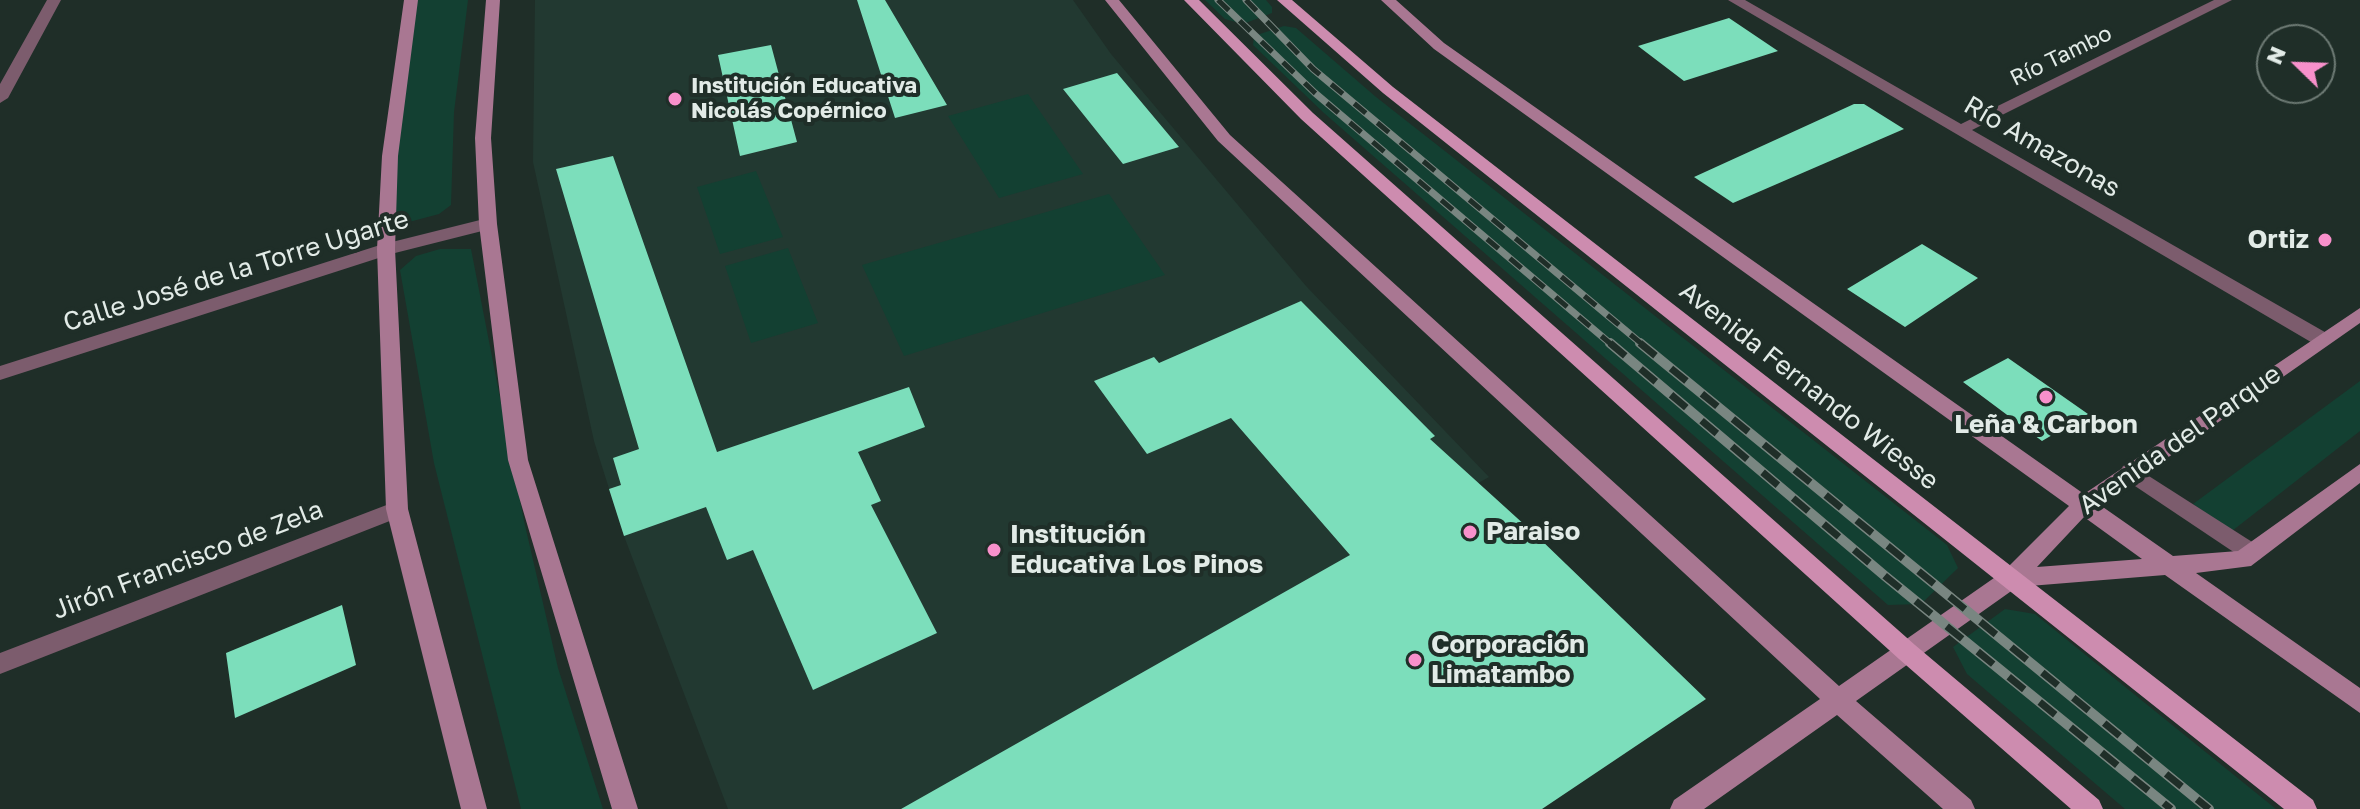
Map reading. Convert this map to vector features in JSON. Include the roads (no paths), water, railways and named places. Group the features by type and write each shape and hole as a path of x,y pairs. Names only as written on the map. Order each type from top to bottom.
{"main road":[{"path":"411,0 390,156 386,249 397,509 474,809"},
{"path":"493,0 483,138 488,224 518,460 625,809"},
{"path":"1112,0 1224,138 1839,701 1962,809"},
{"path":"1191,0 1307,116 1907,652 2090,809"},
{"name":"Avenida Fernando Wiesse","path":"1284,0 1388,90 2304,809"},
{"name":"Avenida Fernando Wiesse","path":"1388,0 1439,46 2360,702"},
{"name":"Avenida del Parque","path":"1683,809 2012,578 2082,506 2360,314"},
{"path":"2012,578 2243,560 2360,472"}],"street":[{"path":"0,98 54,0"},
{"name":"Río Amazonas","path":"1735,0 2323,340"},
{"name":"Río Tambo","path":"1960,130 2225,0"},
{"name":"Calle José de la Torre Ugarte","path":"0,373 386,249 488,224"},
{"path":"2130,472 2252,553"},
{"name":"Jirón Francisco de Zela","path":"0,664 397,509"}],"railway":[{"path":"1218,0 1315,93 1612,345"},
{"path":"1246,0 1313,69 1643,345"},
{"path":"1610,343 1885,576 2171,809"},
{"path":"1640,343 2209,809"}],"place":[{"name":"Institución Educativa Nicolás Copérnico","path":"675,99"},
{"name":"Ortiz","path":"2325,240"},
{"name":"Leña & Carbon","path":"2046,397"},
{"name":"Paraiso","path":"1470,532"},
{"name":"Institución Educativa Los Pinos","path":"994,550"},
{"name":"Corporación Limatambo","path":"1415,660"}]}
